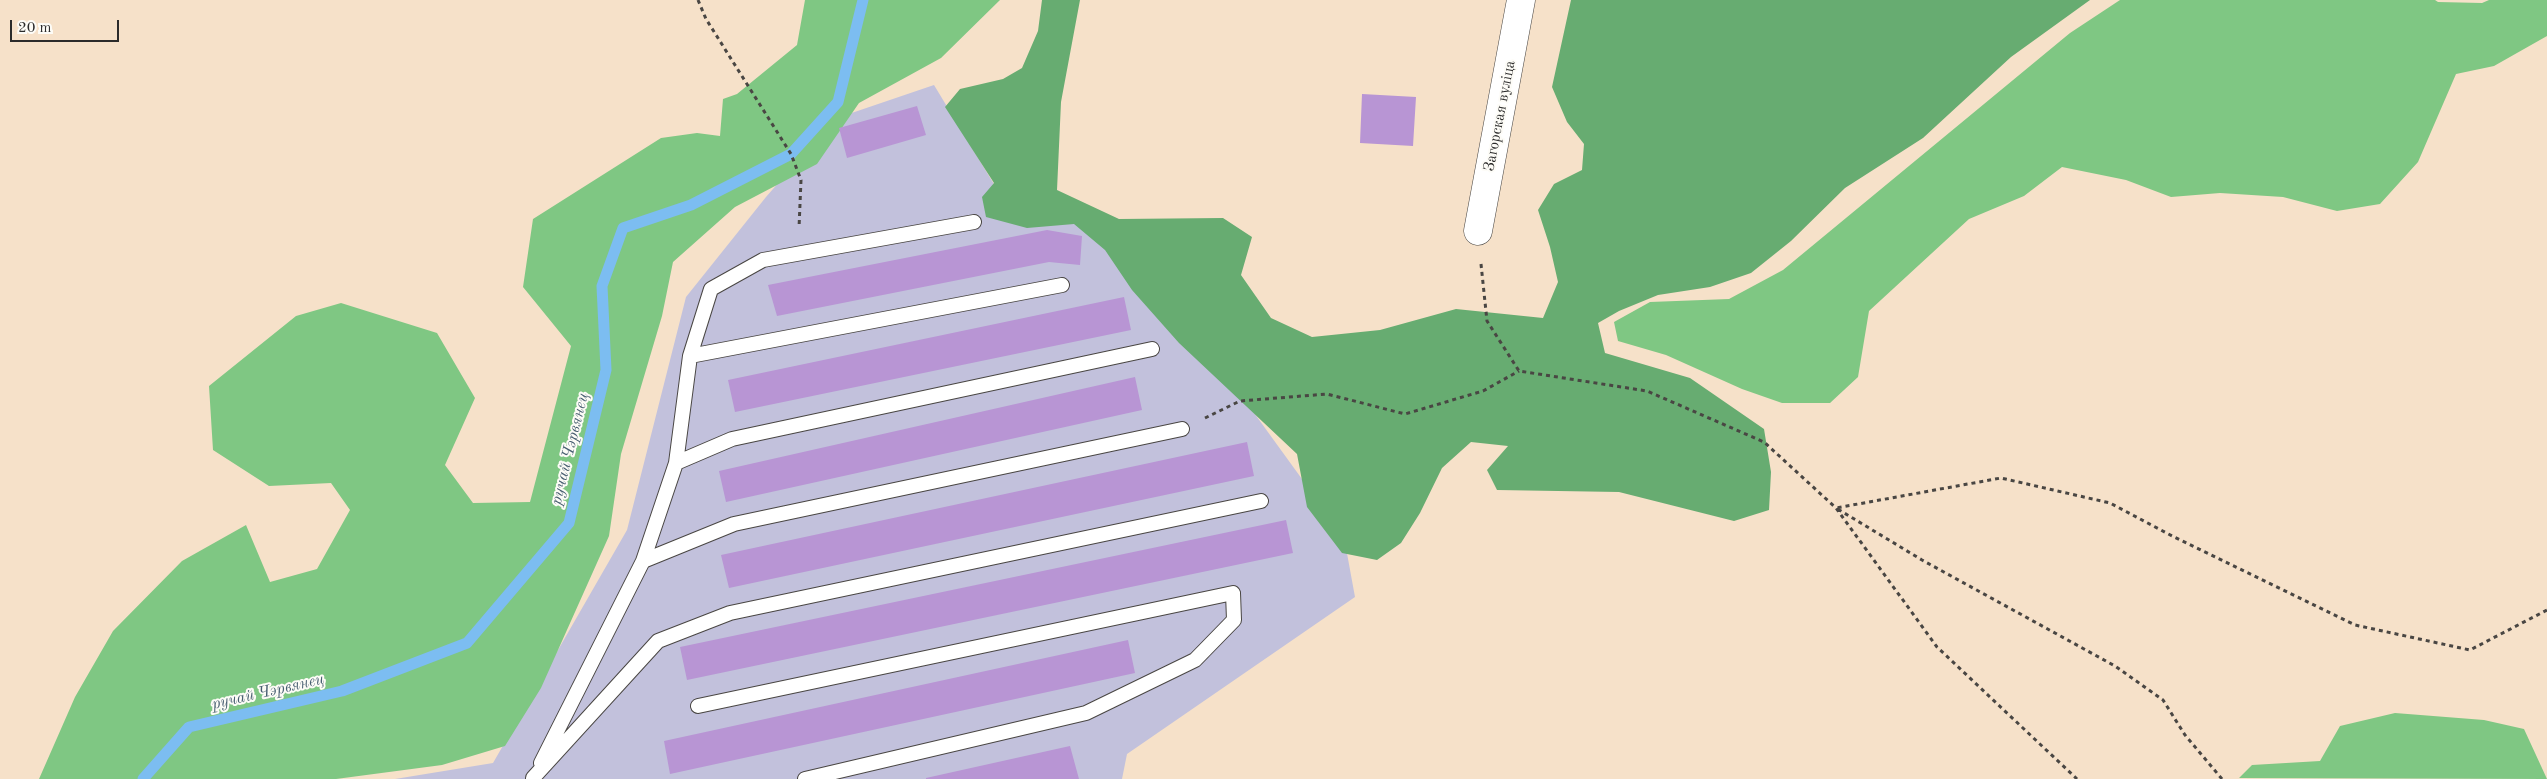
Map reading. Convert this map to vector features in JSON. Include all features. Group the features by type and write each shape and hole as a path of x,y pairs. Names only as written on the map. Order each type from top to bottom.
{"street":[{"name":"Загорская вуліца","path":"1478,231 1521,0"}],"lane":[{"path":"533,779 643,562 676,463 690,356 711,289 763,260 974,222"},
{"path":"690,356 1062,286"},
{"path":"676,463 732,439 1152,349"},
{"path":"643,562 734,524 1182,429"},
{"path":"533,779 658,641 730,613 1262,500"},
{"path":"698,706 1233,594 1234,620 1195,660 1086,713 805,779"}],"path":[{"path":"698,0 706,19 791,154 798,171 801,180 797,253"},
{"path":"1478,231 1487,321 1519,371"},
{"path":"1182,429 1240,401 1327,394 1406,414 1483,391 1519,371 1656,394 1764,442 1836,508 1922,560 2115,666 2163,700 2185,734 2222,779"},
{"path":"1836,508 2001,478 2110,503 2174,537 2355,625 2470,650 2547,610"},
{"path":"1836,508 1937,647 2077,779"}],"shaded area":[{"path":"934,85 1009,209 1120,228 1344,537 1355,597 1127,754 1122,779 395,779 493,763 627,530 686,297 766,197 834,119"}],"green space":[{"path":"805,0 1000,0 941,58 859,103 817,164 735,207 673,262 662,316 621,454 609,536 541,688 505,746 442,765 336,779 39,779 75,697 113,631 182,561 246,525 270,582 317,569 350,510 331,483 269,486 213,450 209,386 296,316 341,303 437,333 475,398 445,465 473,503 530,502 571,346 523,287 533,219 661,138 697,133 720,136 723,99 737,94 797,45"},
{"path":"1042,0 1080,0 1061,102 1057,190 1119,219 1223,218 1252,237 1241,275 1271,318 1312,337 1380,330 1456,309 1543,318 1558,282 1550,247 1538,210 1554,184 1582,170 1584,144 1567,122 1552,87 1571,0 2090,0 2011,57 1923,138 1845,188 1791,241 1751,273 1710,287 1658,295 1619,311 1598,323 1605,353 1690,378 1764,429 1771,472 1769,510 1734,521 1619,492 1497,490 1487,470 1508,446 1471,442 1442,468 1420,513 1401,543 1377,560 1342,553 1307,507 1297,454 1179,343 1132,290 1105,250 1074,224 1027,228 986,217 982,197 994,183 945,107 960,89 1003,79 1022,68 1038,31"},
{"path":"2120,0 2435,0 2438,2 2482,3 2489,0 2547,0 2547,36 2494,66 2456,74 2418,162 2380,204 2337,211 2283,197 2220,193 2171,197 2126,180 2062,167 2024,196 1969,219 1869,311 1858,377 1830,403 1782,403 1742,389 1666,355 1618,341 1614,322 1650,302 1729,299 1783,270 2070,33"},
{"path":"2395,713 2484,720 2524,729 2547,779 2239,778 2252,765 2320,761 2340,726"}],"building":[{"path":"1362,94 1416,97 1413,146 1360,143"},
{"path":"917,106 926,135 847,158 839,128"},
{"path":"1047,230 1082,236 1080,265 1049,262 777,316 768,285"},
{"path":"1124,297 1131,330 735,412 728,380"},
{"path":"1135,377 1142,410 726,502 719,471"},
{"path":"1247,442 1254,476 729,588 721,555"},
{"path":"1286,520 1293,553 687,680 680,647"},
{"path":"1128,640 1135,673 670,774 664,741"},
{"path":"1070,746 1079,779 926,779 926,778"}],"waterway":[{"name":"ручай Чэрвянец","path":"143,779 189,727 342,691 467,643 569,523 606,370 602,286 623,228 691,205 791,154 838,102 863,0"}]}
